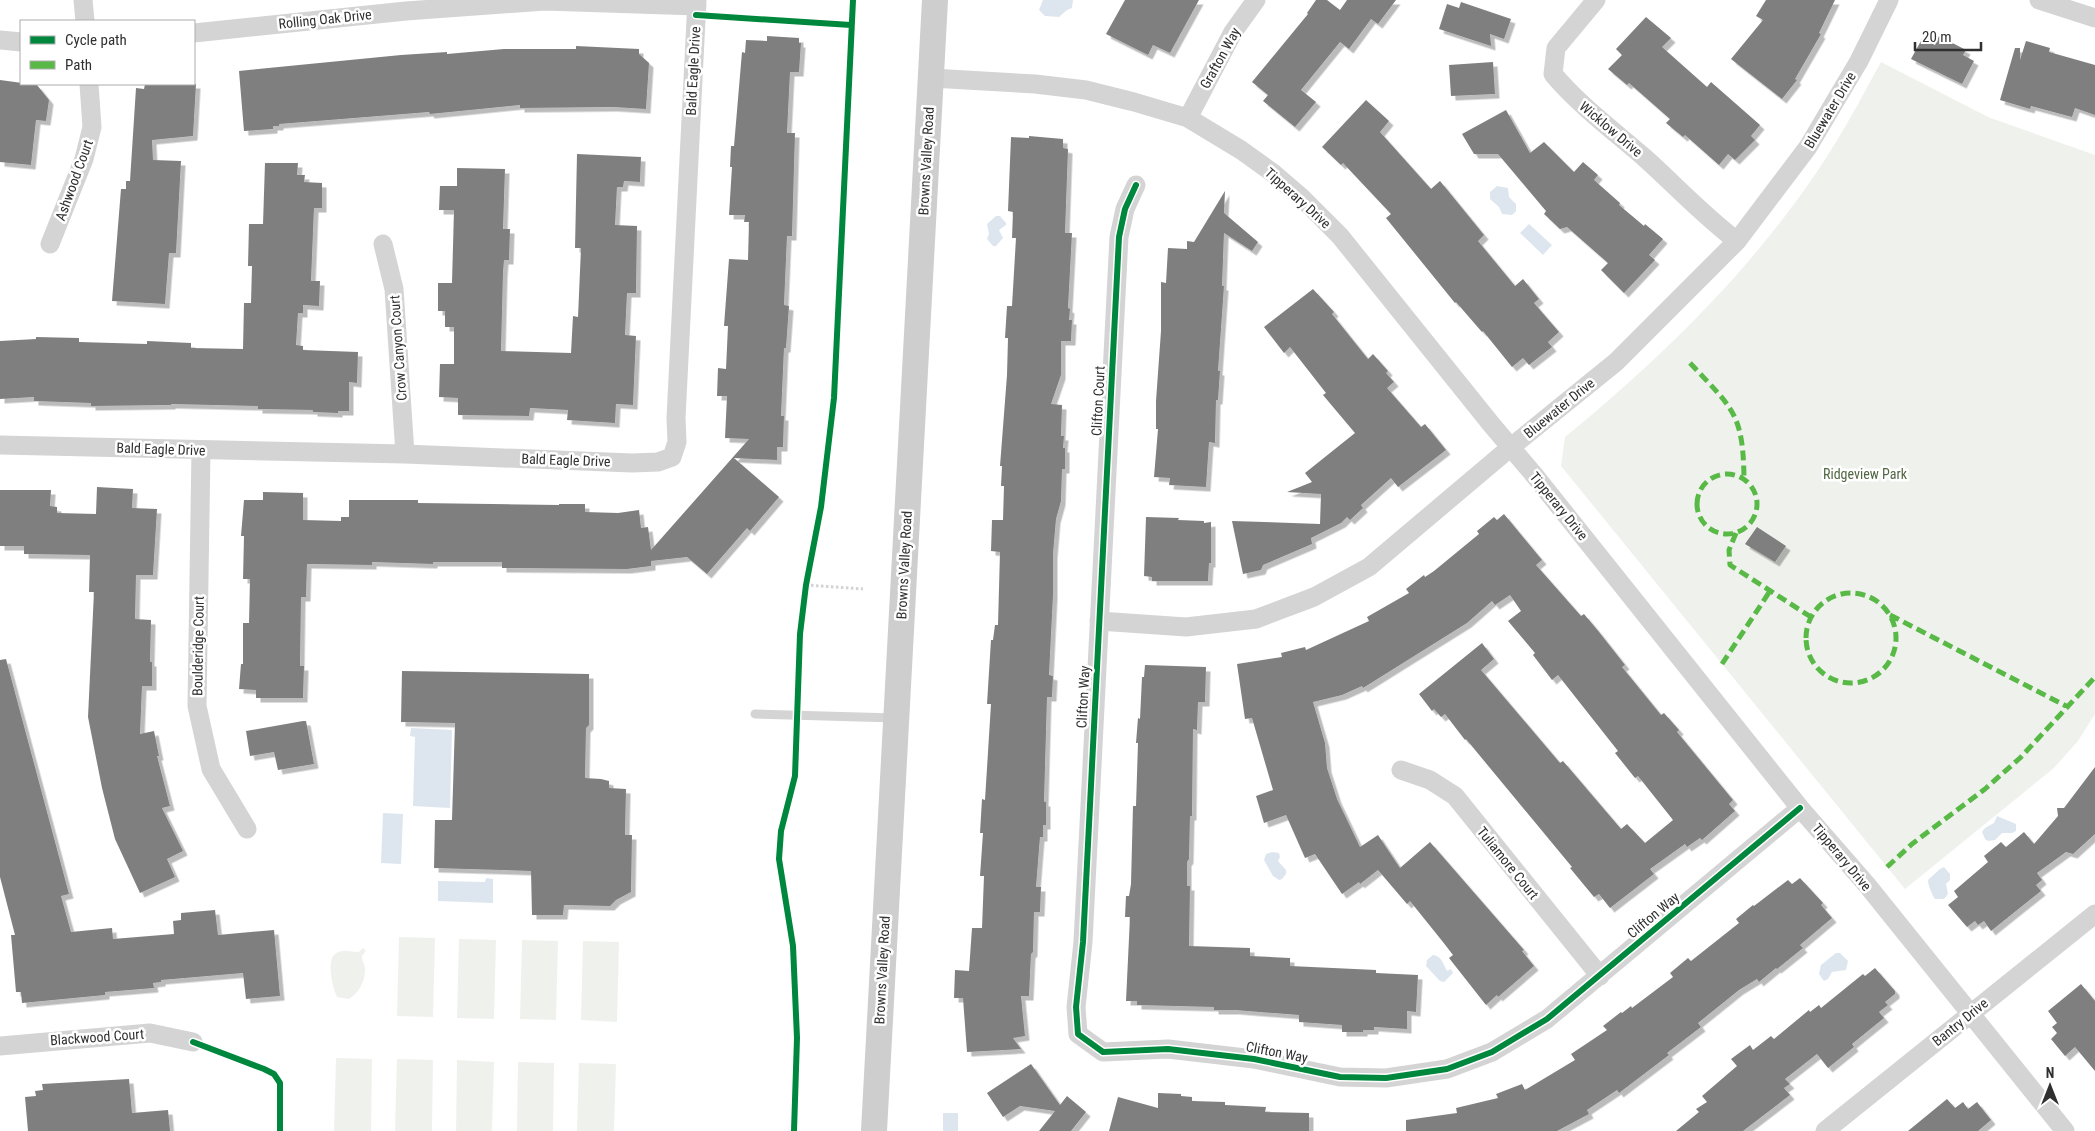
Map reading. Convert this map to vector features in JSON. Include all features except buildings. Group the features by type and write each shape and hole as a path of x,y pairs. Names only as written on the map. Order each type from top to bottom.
{"main road":[{"name":"Browns Valley Road","path":"874,1131 935,0"}],"street":[{"path":"83,0 85,20"},
{"name":"Grafton Way","path":"1188,118 1233,32 1256,0"},
{"name":"Wicklow Drive","path":"1596,0 1556,48 1553,74 1571,96 1647,160 1709,220 1736,241"},
{"name":"Bluewater Drive","path":"1099,621 1186,627 1256,619 1314,597 1369,567 1511,447 1616,362 1736,241 1808,147 1859,61 1889,0"},
{"path":"2039,0 2095,18"},
{"name":"Rolling Oak Drive","path":"195,33 406,11 546,1 697,3"},
{"name":"Bald Eagle Drive","path":"0,445 405,454 632,463 658,462 672,457 677,442 676,418 697,3"},
{"path":"0,40 20,42"},
{"name":"Tipperary Drive","path":"931,78 1035,84 1086,90 1188,118 1241,150 1273,173 1321,217 1340,236 1800,808 1867,885 2065,1131"},
{"name":"Ashwood Court","path":"50,244 84,159 92,127 89,85"},
{"name":"Clifton Court","path":"1099,621 1119,237 1125,209 1136,186"},
{"name":"Crow Canyon Court","path":"383,244 394,289 405,454"},
{"name":"Boulderidge Court","path":"201,450 197,706 211,769 247,829"},
{"name":"Clifton Way","path":"1099,621 1082,942 1076,1007 1078,1034 1104,1052 1178,1050 1254,1059 1340,1077 1386,1078 1447,1068 1492,1052 1547,1019 1800,808"},
{"name":"Tuliamore Court","path":"1401,770 1430,780 1455,796 1600,976"},
{"name":"Bantry Drive","path":"1825,1131 2095,914"},
{"name":"Blackwood Court","path":"0,1046 150,1033 193,1042"}],"lane":[{"path":"755,714 896,718"}],"path":[{"path":"806,585 863,589"}],"green space":[{"name":"Ridgeview Park","path":"1881,62 1988,117 2095,155 2095,714 2078,741 2054,768 1905,889 1561,466 1565,437 1673,342 1770,236 1826,158"},
{"path":"399,937 435,938 433,1017 397,1016"},
{"path":"459,939 496,940 494,1019 457,1018"},
{"path":"522,940 558,941 556,1020 520,1019"},
{"path":"583,941 619,942 617,1022 581,1020"},
{"path":"363,948 366,951 362,956 365,973 361,986 349,999 337,997 331,975 332,958 341,951 359,952"},
{"path":"336,1058 372,1059 371,1131 334,1131"},
{"path":"397,1059 433,1060 432,1131 395,1131"},
{"path":"457,1060 494,1062 492,1131 456,1131"},
{"path":"518,1062 554,1063 553,1131 517,1131"},
{"path":"579,1063 616,1064 614,1131 577,1131"}],"shaded area":[{"path":"1043,0 1073,0 1072,8 1059,17 1045,16 1039,10"},
{"path":"1497,186 1508,188 1509,197 1516,204 1516,211 1512,215 1502,214 1499,207 1490,199 1490,192"},
{"path":"996,216 1000,216 1006,225 999,230 1003,238 996,246 993,246 987,239 989,234 987,224"},
{"path":"1529,224 1552,245 1543,255 1520,233"},
{"path":"411,728 452,730 450,808 413,806 415,737 410,736"},
{"path":"383,813 403,814 401,864 381,863"},
{"path":"1997,816 2016,824 2016,831 2002,833 1995,840 1988,841 1982,832 1994,823"},
{"path":"1272,852 1279,853 1278,861 1286,870 1286,874 1279,880 1273,876 1264,860 1266,854"},
{"path":"1944,867 1950,874 1950,880 1946,884 1948,894 1944,899 1935,899 1930,890 1928,880"},
{"path":"486,878 493,879 493,903 438,901 438,881 485,882"},
{"path":"1836,953 1840,953 1848,961 1846,970 1832,972 1828,979 1824,981 1819,974 1821,965"},
{"path":"1433,955 1440,959 1447,971 1451,969 1453,973 1444,982 1440,981 1426,966 1427,960"},
{"path":"943,1113 958,1113 958,1131 943,1131"}],"marked path":[{"path":"1690,363 1726,402 1733,413 1741,439 1744,478"},
{"path":"1721,474 1733,474 1744,479 1752,487 1757,498 1757,504 1755,516 1744,529 1733,534 1721,534 1710,529 1702,521 1697,510 1697,498 1702,487 1710,479 1721,474"},
{"path":"1736,533 1729,550 1730,565 1811,617"},
{"path":"1722,664 1770,591"},
{"path":"1851,593 1868,596 1883,606 1893,621 1896,638 1893,655 1883,670 1868,680 1851,683 1834,680 1819,670 1809,655 1806,638 1809,621 1819,606 1834,596 1851,593"},
{"path":"1890,615 2066,706"},
{"path":"1887,867 1912,844 1985,789 2020,758 2095,677"}],"cycle path":[{"path":"794,1131 797,1038 793,946 779,859 781,831 795,776 800,634 806,585 821,507 834,398 853,0"},
{"path":"696,15 851,25"},
{"path":"1136,185 1125,209 1119,237 1083,942 1076,1007 1078,1034 1103,1052 1168,1049 1254,1059 1340,1077 1386,1078 1447,1069 1492,1052 1547,1019 1800,808"},
{"path":"193,1042 274,1074 280,1083 280,1131"}]}
